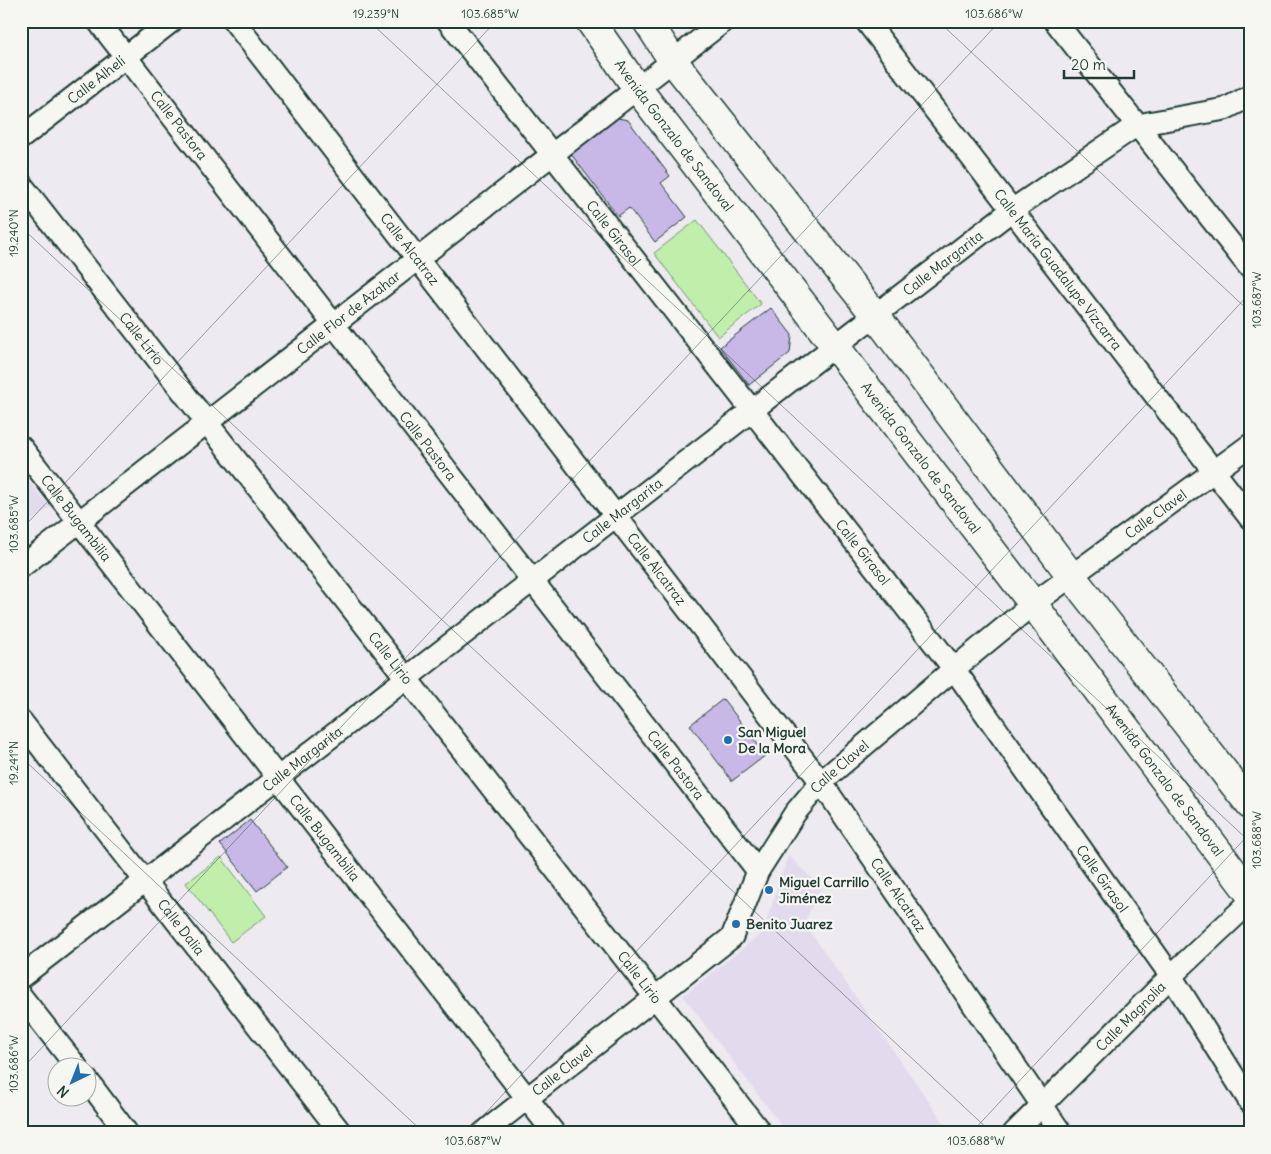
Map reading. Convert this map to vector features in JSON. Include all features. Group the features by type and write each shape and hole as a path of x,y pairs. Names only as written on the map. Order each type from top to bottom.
{"main road":[{"name":"Avenida Gonzalo de Sandoval","path":"590,21 637,88 1033,604 1250,894"},
{"path":"647,21 673,61 875,314 1072,577 1250,805"}],"street":[{"name":"Calle Pastora","path":"98,21 758,871"},
{"name":"Calle Alhelí","path":"21,138 172,21"},
{"name":"Calle Alcatraz","path":"234,21 821,782 1060,1133"},
{"name":"Calle Girasol","path":"448,21 954,669 1171,976 1250,1102"},
{"name":"Calle Flor de Azahar","path":"21,567 724,21"},
{"name":"Calle María Guadalupe Vizcarra","path":"866,21 1250,518"},
{"path":"1055,21 1250,268"},
{"name":"Calle Margarita","path":"21,977 875,314 1012,210 1137,125 1225,109 1250,96"},
{"name":"Calle Lirio","path":"21,184 761,1133"},
{"name":"Calle Clavel","path":"483,1133 732,937 758,871 795,813 821,782 1033,604 1250,445"},
{"name":"Calle Bugambilia","path":"21,448 554,1133"},
{"name":"Calle Dalia","path":"21,721 341,1133"},
{"name":"Calle Magnolia","path":"1014,1133 1171,976 1250,902"},
{"path":"21,996 68,1056"},
{"path":"98,1094 128,1133"}],"shaded area":[{"path":"21,472 50,507 21,529"},
{"path":"788,855 821,887 804,923 951,1133 787,1133 683,996 763,932"}],"green space":[{"path":"697,220 761,304 718,337 654,253"},
{"path":"221,857 266,916 231,942 186,883"}],"building":[{"path":"618,118 628,120 670,176 661,183 687,217 655,242 629,208 618,216 571,154"},
{"path":"771,308 792,335 790,353 749,385 720,347"},
{"name":"San Miguel De la Mora","path":"723,699 766,755 732,781 690,725"},
{"path":"250,820 287,867 257,891 220,844"}],"place":[{"name":"San Miguel De la Mora","path":"728,740"},
{"name":"Miguel Carrillo Jiménez","path":"769,890"},
{"name":"Benito Juarez","path":"736,924"}]}
